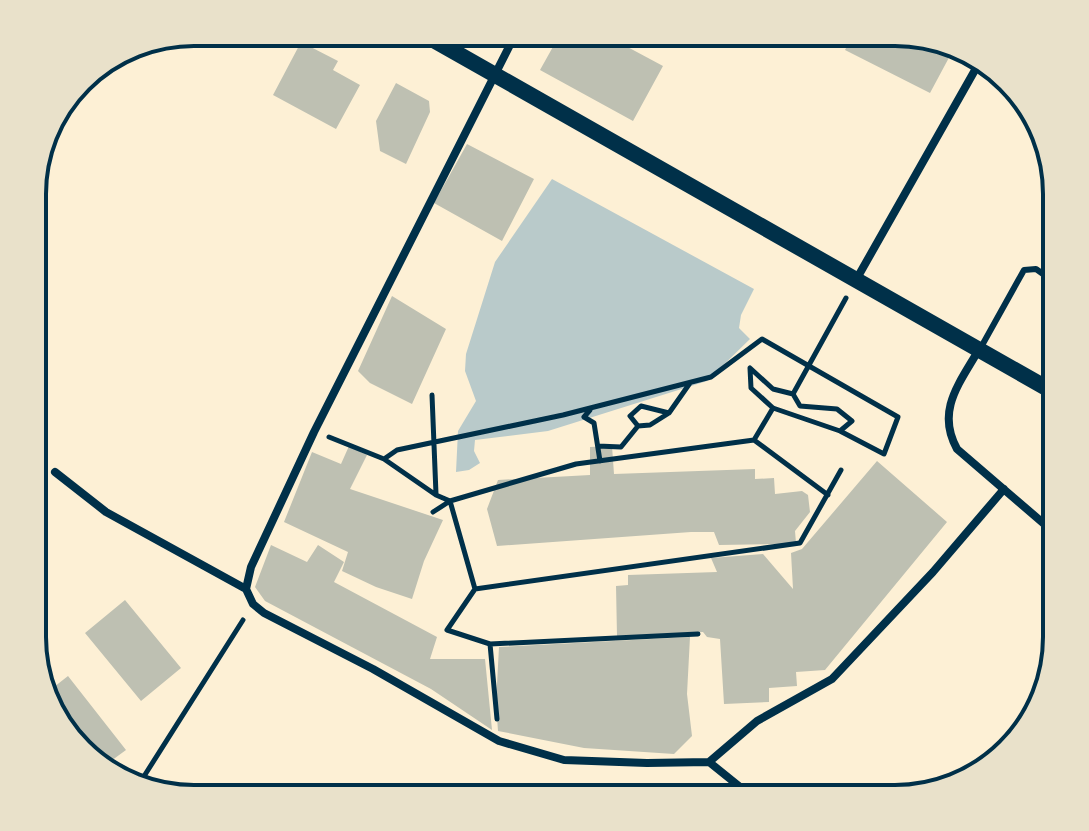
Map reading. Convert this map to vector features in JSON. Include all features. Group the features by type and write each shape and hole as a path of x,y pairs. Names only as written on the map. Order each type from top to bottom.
{"main road":[{"path":"444,46 1043,386"}],"street":[{"path":"246,589 251,567 314,432 509,46"},
{"path":"856,280 975,70"},
{"path":"978,351 951,400 947,424 949,435 957,449 1043,523"},
{"path":"55,472 106,512 246,589 253,604 264,613 373,669 499,741 564,760 647,763 709,762 757,721 832,679 933,572 1004,489"},
{"path":"709,762 738,785"}],"lane":[{"path":"978,351 1024,270 1036,269 1043,274"}],"path":[{"path":"793,394 856,280"},
{"path":"384,459 397,450 563,415 711,377 762,339 898,417 884,454 840,431 773,408 751,388 750,368 773,389 793,394 800,406 837,409 852,421 840,431"},
{"path":"598,446 621,447 638,426 650,425 669,413 691,382"},
{"path":"432,395 436,495"},
{"path":"638,426 630,416 641,406 669,413"},
{"path":"584,417 592,407"},
{"path":"754,440 773,408"},
{"path":"563,415 584,417 594,423 600,461"},
{"path":"314,432 384,459 436,495 450,501"},
{"path":"433,512 450,501 576,464 754,440 828,495"},
{"path":"698,634 490,644 447,630 475,589 800,543 841,470"},
{"path":"450,501 475,589"},
{"path":"144,776 253,604"},
{"path":"490,644 499,741"}],"shaded area":[{"path":"552,179 754,289 741,315 739,328 750,339 707,381 548,431 475,440 474,451 480,463 469,470 456,472 458,431 476,401 465,371 466,354 495,262"}],"building":[{"path":"299,46 309,46 338,61 333,70 360,85 336,129 273,95"},
{"path":"553,46 626,46 663,66 633,121 540,70"},
{"path":"847,46 905,46 950,56 930,93 845,50"},
{"path":"396,83 429,101 430,112 406,164 380,151 376,121"},
{"path":"467,144 534,179 502,241 434,203"},
{"path":"392,296 446,329 412,404 370,383 358,371"},
{"path":"349,446 367,455 350,489 443,520 424,561 412,599 342,571 348,552 284,522 312,452 341,464"},
{"path":"612,446 614,474 755,469 755,479 774,478 775,494 802,491 808,495 810,512 795,531 796,543 719,545 714,532 691,532 497,546 487,509 498,480 590,475 590,447"},
{"path":"877,461 947,522 825,670 796,672 797,686 769,688 769,702 724,704 720,639 707,637 703,632 617,636 616,586 628,585 628,575 717,572 711,558 763,554 793,589 791,553 802,549"},
{"path":"271,545 307,562 318,545 344,562 334,582 437,637 430,659 485,659 492,730 431,689 265,601 255,587"},
{"path":"125,600 181,668 141,701 85,633"},
{"path":"690,637 687,694 692,736 674,754 584,748 498,731 499,647"},
{"path":"68,676 126,750 112,760 96,748 71,719 55,686"}]}
